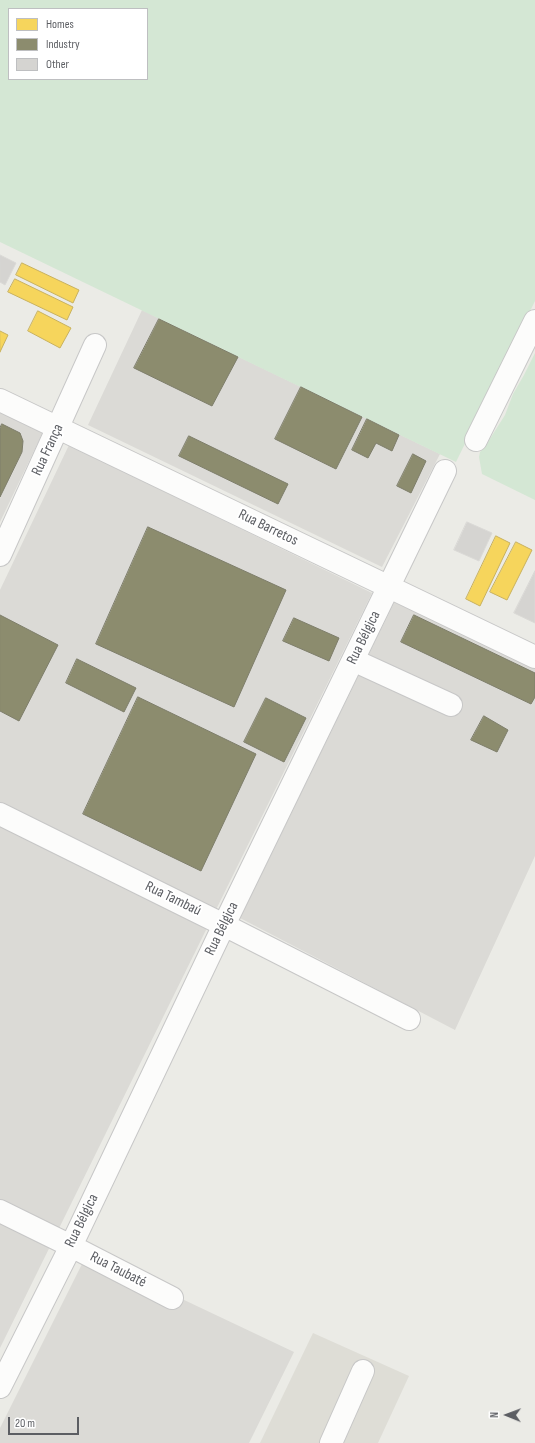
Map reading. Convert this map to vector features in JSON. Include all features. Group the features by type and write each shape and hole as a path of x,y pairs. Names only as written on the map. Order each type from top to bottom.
{"street":[{"path":"476,440 535,321"},
{"name":"Rua França","path":"0,555 95,345"},
{"name":"Rua Barretos","path":"0,400 535,657"},
{"name":"Rua Bélgica","path":"0,1387 71,1246 224,925 444,472"},
{"path":"353,660 451,705"},
{"name":"Rua Tambaú","path":"0,814 409,1019"},
{"name":"Rua Taubaté","path":"0,1211 172,1298"},
{"path":"331,1443 363,1371"}],"shaded area":[{"path":"142,310 440,454 382,567 88,425"},
{"path":"0,411 43,432 0,522"},
{"path":"69,445 372,593 0,1348 0,590"},
{"path":"395,601 535,669 535,856 455,1030 240,918"},
{"path":"87,1254 294,1352 249,1443 0,1443 0,1428"},
{"path":"313,1333 409,1376 378,1443 260,1443"}],"green space":[{"path":"0,0 535,0 535,301 456,462 0,242"},
{"path":"535,353 535,500 482,474 479,457 480,452 505,415 513,394"}],"building: Homes":[{"path":"22,263 79,290 73,303 16,275"},
{"path":"15,279 73,307 67,320 8,292"},
{"path":"38,311 71,328 60,348 28,331"},
{"path":"0,331 8,335 0,352"},
{"path":"496,536 510,543 480,606 466,599"},
{"path":"516,542 532,550 507,600 490,592"}],"building: Industry":[{"path":"159,319 238,357 212,406 134,368"},
{"path":"301,387 362,417 336,469 275,439"},
{"path":"367,419 399,435 392,451 376,443 368,458 352,450"},
{"path":"2,424 20,433 23,441 22,452 0,497 0,428"},
{"path":"189,436 288,484 278,504 179,456"},
{"path":"413,454 426,461 411,493 397,486"},
{"path":"148,527 286,590 234,707 96,644"},
{"path":"0,615 58,645 19,721 0,711"},
{"path":"414,615 535,673 535,697 531,704 401,642"},
{"path":"294,618 339,638 329,661 283,641"},
{"path":"77,659 136,688 124,712 66,683"},
{"path":"138,697 256,754 201,871 83,814"},
{"path":"266,698 306,718 284,762 244,742"},
{"path":"484,716 508,730 497,752 471,740"}],"building: Other":[{"path":"0,255 16,263 5,285 0,282"},
{"path":"467,522 492,533 479,561 454,550"},
{"path":"535,571 535,623 514,613"}]}
